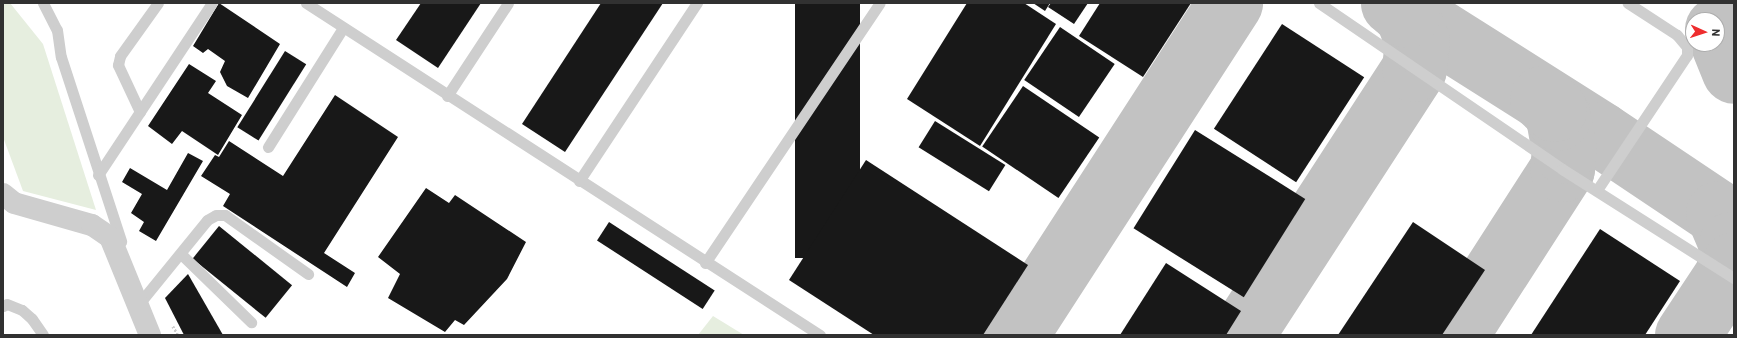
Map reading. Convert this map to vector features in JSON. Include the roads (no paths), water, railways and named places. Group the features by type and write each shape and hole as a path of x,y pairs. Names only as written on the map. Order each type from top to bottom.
{"street":[{"path":"3,194 14,204 92,225 110,237 150,335"},
{"path":"3,208 93,239 122,265"}],"lane":[{"path":"43,3 57,30"},
{"path":"50,3 57,30 61,57 123,249 122,265"},
{"path":"140,112 118,65 120,56 158,3"},
{"path":"98,175 212,3"},
{"path":"447,96 508,3"},
{"path":"579,181 697,3"},
{"path":"705,263 880,3"},
{"path":"1319,3 1562,169 1734,278"},
{"path":"1597,190 1687,55 1687,47 1677,35 1628,3"},
{"path":"309,4 447,96 705,263 820,335"},
{"path":"268,147 343,28"},
{"path":"138,305 181,254 207,220 216,215 226,215 308,274"},
{"path":"181,254 251,322"},
{"path":"3,306 7,304 22,310 32,319 43,335"}]}
